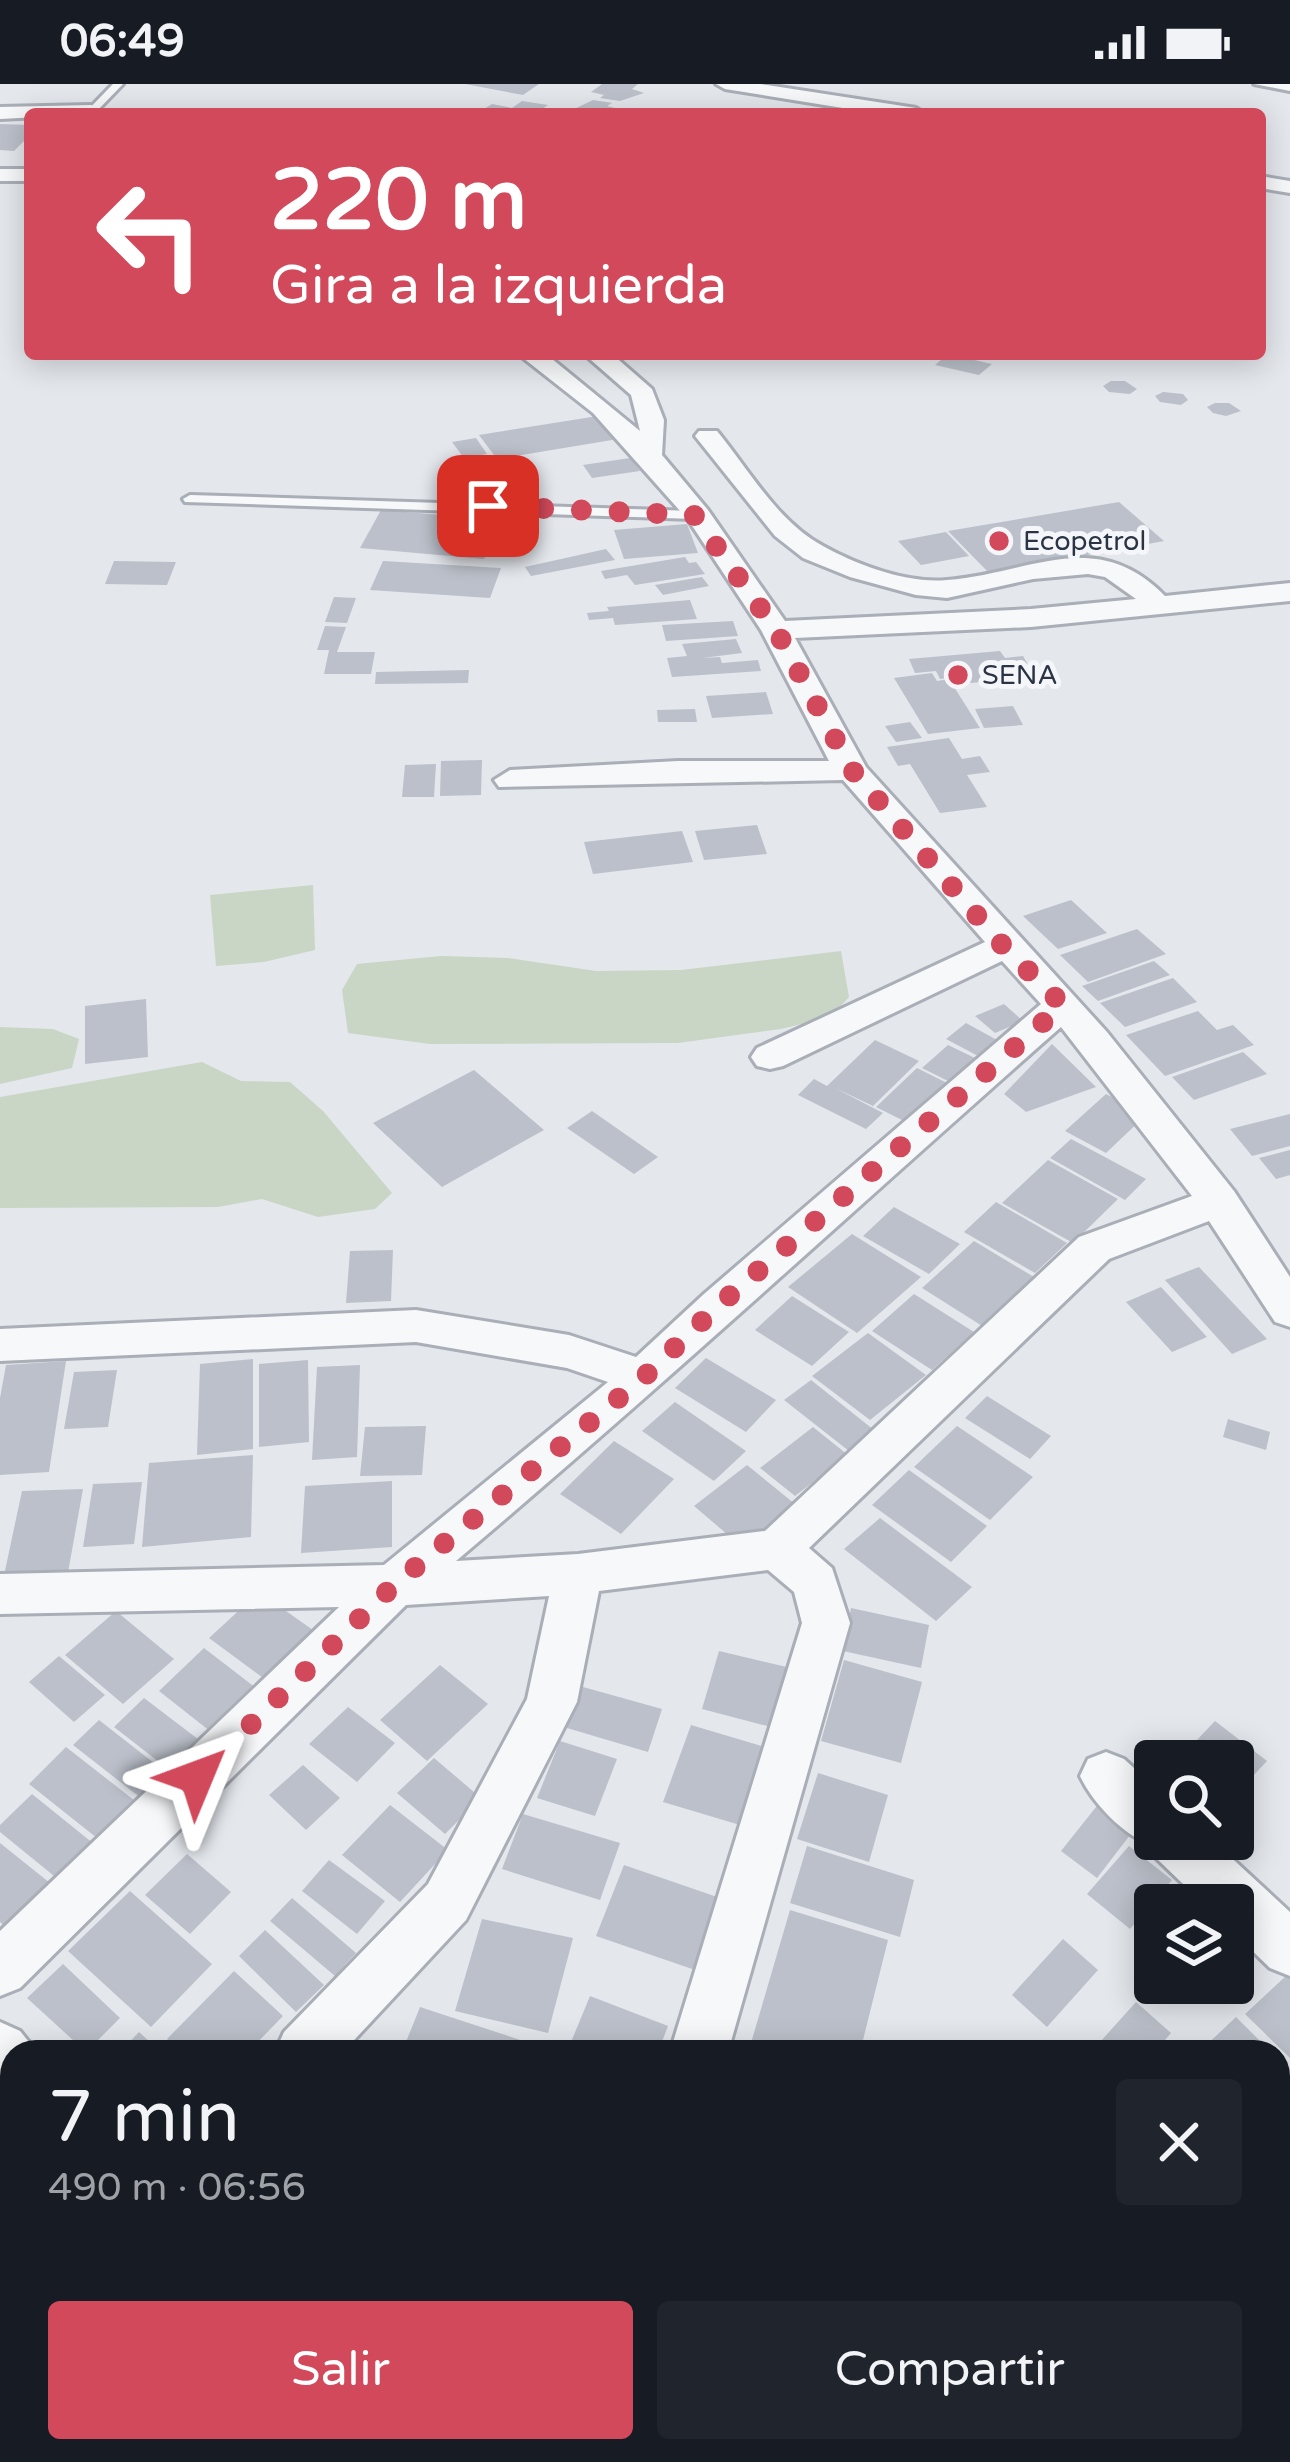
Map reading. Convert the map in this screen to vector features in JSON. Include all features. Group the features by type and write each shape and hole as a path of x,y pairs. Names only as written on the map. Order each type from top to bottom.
{"street":[{"path":"725,84 866,108"},
{"path":"1262,84 1290,86"},
{"path":"574,364 631,361 656,424 650,454"},
{"path":"574,364 650,454 776,630 852,770 1004,947 1063,1005 1220,1201 1290,1312"},
{"path":"708,436 794,539 813,552 910,585 942,590 1083,563 1129,574 1161,608"},
{"path":"776,630 1161,608 1290,592"},
{"path":"510,780 678,771 852,770"},
{"path":"770,1057 1004,947"},
{"path":"0,1969 394,1585 644,1377 719,1305 1063,1005"},
{"path":"11,1603 578,1574 777,1549 1094,1248 1220,1201"},
{"path":"0,1345 416,1326 569,1352 644,1377"},
{"path":"702,2040 826,1623 815,1582 777,1549"},
{"path":"315,2040 447,1902 552,1702 578,1574"},
{"path":"1106,1776 1134,1802"},
{"path":"1195,1860 1290,1949"}],"lane":[{"path":"94,108 118,84"},
{"path":"190,499 694,515"}],"green space":[{"path":"313,885 315,950 264,962 216,966 210,895"},
{"path":"841,951 849,997 831,1017 678,1043 430,1044 348,1033 342,990 357,964 441,956 508,958 596,971 681,970"},
{"path":"0,1027 53,1029 79,1039 72,1068 0,1084"},
{"path":"202,1062 241,1081 290,1082 323,1111 392,1193 375,1209 318,1217 262,1199 218,1207 0,1208 0,1097"}],"building":[{"path":"465,84 539,84 523,95"},
{"path":"602,84 638,84 632,89 644,93 620,101 600,98 604,95 591,92"},
{"path":"593,100 612,103 607,106 615,108 576,108"},
{"path":"522,101 548,105 544,108 512,108"},
{"path":"0,124 24,125 24,141 14,151 0,150"},
{"path":"941,360 992,364 979,375 935,365"},
{"path":"1125,381 1137,389 1130,394 1109,392 1103,386"},
{"path":"1183,394 1188,400 1181,405 1160,402 1155,396"},
{"path":"1229,403 1241,411 1226,416 1213,413 1207,407"},
{"path":"598,416 618,439 497,459 479,435"},
{"path":"476,438 487,454 464,458 452,442"},
{"path":"630,458 640,471 592,478 583,465"},
{"path":"1119,502 1164,541 989,573 948,531"},
{"path":"381,510 502,520 484,559 360,548"},
{"path":"687,524 698,553 624,559 614,530"},
{"path":"946,532 969,556 921,565 898,541"},
{"path":"606,549 615,560 531,576 525,567"},
{"path":"685,557 705,574 635,585 627,575 605,579 601,571"},
{"path":"114,561 176,562 167,585 105,584"},
{"path":"383,561 501,568 490,598 370,590"},
{"path":"702,577 709,586 663,595 655,585"},
{"path":"334,597 356,598 347,623 325,622"},
{"path":"690,600 697,619 615,625 613,618 589,620 587,613 609,611 607,607"},
{"path":"733,621 738,636 666,641 662,625"},
{"path":"325,626 346,627 337,652 375,652 371,674 324,674 329,650 317,650"},
{"path":"736,639 742,653 702,658 720,657 722,663 758,660 761,671 672,677 667,658 687,656 682,644"},
{"path":"1000,651 1005,658 1023,656 1031,670 1014,671 1019,679 958,684 954,677 940,679 936,671 915,673 909,659"},
{"path":"469,670 468,683 375,684 376,672"},
{"path":"932,673 937,681 949,679 980,728 928,734 894,678"},
{"path":"766,692 773,714 712,718 706,696"},
{"path":"1013,706 1023,725 984,728 975,709"},
{"path":"695,709 697,722 658,722 657,710"},
{"path":"910,722 922,738 896,742 885,726"},
{"path":"949,738 962,759 980,756 990,772 967,775 987,807 940,813 910,764 898,766 887,747"},
{"path":"482,760 481,795 440,796 441,761"},
{"path":"436,764 434,797 402,797 405,765"},
{"path":"757,825 767,854 704,860 695,831"},
{"path":"682,831 693,862 593,874 584,842"},
{"path":"1071,900 1107,933 1058,949 1023,916"},
{"path":"1137,929 1166,954 1088,982 1060,955"},
{"path":"1154,961 1170,975 1098,1001 1082,986"},
{"path":"1173,978 1197,1002 1125,1027 1100,1003"},
{"path":"146,999 148,1057 85,1064 85,1006"},
{"path":"1004,1004 1023,1021 995,1033 975,1016"},
{"path":"1198,1011 1217,1030 1233,1025 1254,1045 1165,1076 1126,1035"},
{"path":"966,1023 997,1040 978,1056 946,1039"},
{"path":"875,1040 919,1061 873,1106 835,1088 883,1113 866,1129 798,1095 814,1079 827,1086"},
{"path":"1052,1044 1096,1087 1026,1112 1004,1094"},
{"path":"948,1045 977,1059 952,1083 922,1068"},
{"path":"1243,1052 1267,1074 1194,1100 1172,1077"},
{"path":"917,1068 949,1084 908,1123 876,1107"},
{"path":"474,1070 544,1130 442,1187 373,1123"},
{"path":"1106,1094 1146,1115 1106,1153 1065,1131"},
{"path":"592,1111 658,1157 634,1174 567,1128"},
{"path":"1290,1114 1290,1146 1252,1156 1230,1129"},
{"path":"1071,1139 1146,1179 1125,1200 1050,1158"},
{"path":"1290,1150 1290,1175 1276,1179 1259,1158"},
{"path":"1048,1160 1118,1199 1073,1243 1002,1203"},
{"path":"996,1202 1067,1243 1035,1273 964,1232"},
{"path":"894,1207 960,1244 929,1274 863,1236"},
{"path":"852,1234 921,1277 857,1333 788,1287"},
{"path":"974,1241 1039,1280 987,1329 922,1288"},
{"path":"393,1250 391,1301 346,1303 350,1251"},
{"path":"1199,1267 1267,1339 1232,1354 1165,1280"},
{"path":"1161,1287 1207,1337 1172,1352 1126,1302"},
{"path":"914,1294 974,1332 932,1370 872,1331"},
{"path":"792,1296 849,1332 812,1366 755,1330"},
{"path":"868,1333 926,1375 870,1420 812,1376"},
{"path":"706,1358 776,1400 746,1432 675,1388"},
{"path":"253,1359 253,1449 197,1455 200,1364"},
{"path":"308,1360 309,1442 259,1447 259,1364"},
{"path":"66,1361 49,1472 0,1475 0,1398 6,1365"},
{"path":"360,1365 357,1457 312,1460 317,1367"},
{"path":"117,1370 108,1427 64,1429 74,1372"},
{"path":"811,1380 874,1430 849,1451 784,1400"},
{"path":"987,1396 1051,1436 1030,1459 965,1418"},
{"path":"675,1402 746,1451 714,1481 642,1431"},
{"path":"1228,1419 1270,1432 1266,1450 1223,1437"},
{"path":"426,1426 422,1475 360,1476 365,1427"},
{"path":"957,1426 1033,1477 990,1520 914,1467"},
{"path":"813,1427 848,1455 795,1496 760,1468"},
{"path":"614,1441 674,1479 621,1534 560,1494"},
{"path":"253,1455 251,1537 142,1547 149,1463"},
{"path":"747,1465 795,1504 741,1546 694,1506"},
{"path":"909,1470 987,1526 951,1562 872,1505"},
{"path":"392,1481 392,1547 301,1553 305,1486"},
{"path":"142,1482 134,1544 83,1547 93,1484"},
{"path":"83,1489 67,1578 3,1580 22,1491"},
{"path":"880,1518 972,1587 936,1621 844,1549"},
{"path":"259,1592 320,1635 270,1683 209,1638"},
{"path":"851,1608 929,1625 921,1668 843,1651"},
{"path":"116,1611 174,1659 123,1704 65,1655"},
{"path":"204,1648 265,1695 220,1739 159,1691"},
{"path":"719,1651 791,1668 775,1728 702,1709"},
{"path":"59,1656 105,1695 74,1722 29,1682"},
{"path":"844,1660 922,1682 901,1763 821,1741"},
{"path":"440,1665 488,1704 427,1761 380,1720"},
{"path":"583,1687 662,1709 648,1752 567,1728"},
{"path":"144,1698 211,1749 181,1779 114,1727"},
{"path":"348,1707 395,1743 357,1782 309,1744"},
{"path":"99,1720 177,1781 151,1806 73,1745"},
{"path":"1215,1721 1240,1740 1197,1740"},
{"path":"691,1725 765,1747 740,1825 663,1802"},
{"path":"560,1741 617,1759 595,1816 537,1798"},
{"path":"66,1747 139,1804 102,1842 29,1784"},
{"path":"1254,1751 1267,1761 1254,1775"},
{"path":"434,1758 481,1798 445,1834 397,1793"},
{"path":"303,1765 340,1798 306,1830 269,1795"},
{"path":"818,1773 888,1795 869,1862 797,1839"},
{"path":"1108,1792 1134,1811 1134,1830 1097,1878 1061,1851"},
{"path":"32,1794 94,1844 59,1880 0,1832 0,1825"},
{"path":"390,1805 448,1850 400,1902 342,1855"},
{"path":"523,1814 620,1843 600,1900 502,1869"},
{"path":"0,1843 55,1887 12,1932 0,1922"},
{"path":"807,1846 914,1880 900,1937 790,1903"},
{"path":"1129,1846 1134,1860 1147,1860 1172,1880 1169,1884 1134,1884 1130,1929 1087,1894"},
{"path":"187,1854 231,1892 190,1934 145,1895"},
{"path":"329,1860 385,1901 357,1934 302,1891"},
{"path":"624,1865 723,1899 698,1971 596,1936"},
{"path":"130,1891 212,1964 151,2027 68,1951"},
{"path":"292,1898 356,1953 335,1976 270,1921"},
{"path":"790,1910 888,1940 863,2040 752,2040"},
{"path":"482,1919 573,1938 548,2033 455,2011"},
{"path":"265,1930 324,1985 296,2012 239,1956"},
{"path":"1063,1939 1098,1970 1047,2027 1012,1995"},
{"path":"63,1964 120,2018 98,2040 73,2040 27,1998"},
{"path":"234,1971 283,2016 260,2040 167,2039"},
{"path":"1287,1975 1290,2040 1272,2040 1245,2014"},
{"path":"590,1996 668,2026 663,2040 572,2040"},
{"path":"1138,2004 1171,2033 1165,2040 1102,2040"},
{"path":"420,2007 520,2040 407,2040"},
{"path":"1236,2017 1259,2040 1212,2040"}],"place":[{"name":"Ecopetrol","path":"999,541"},
{"name":"SENA","path":"958,675"}],"route":[{"path":"197,1777 394,1585 644,1377 719,1305 1063,1005 1004,947 852,770 776,630 694,515 488,506"}]}
